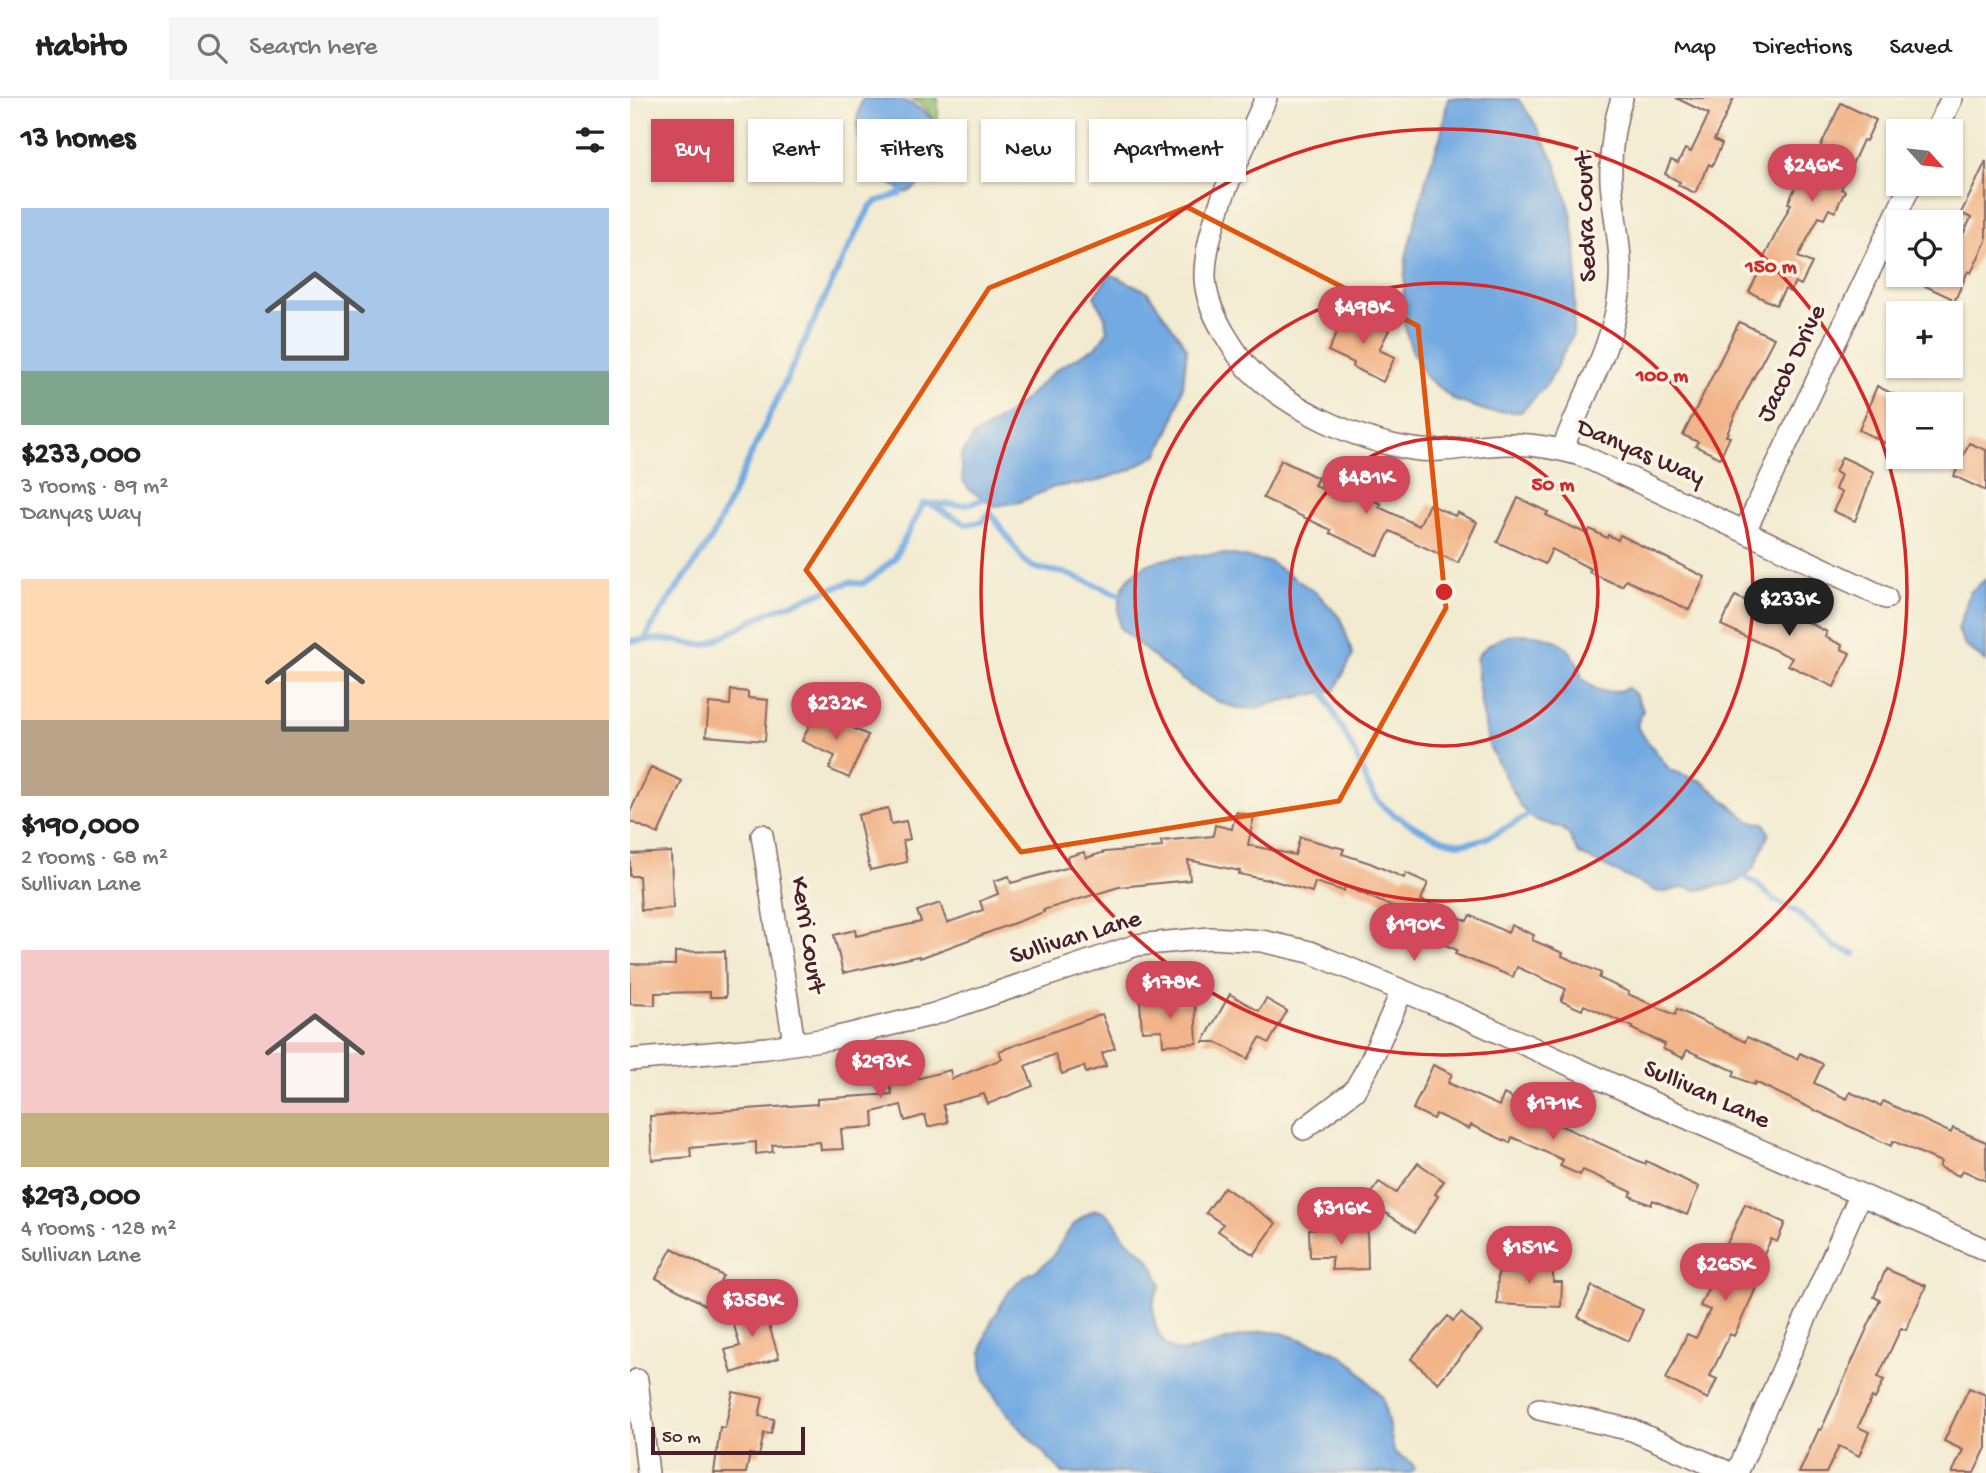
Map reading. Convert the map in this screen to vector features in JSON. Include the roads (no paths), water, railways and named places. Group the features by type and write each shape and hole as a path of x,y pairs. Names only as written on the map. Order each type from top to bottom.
{"street":[{"name":"Danyas Way","path":"1266,98 1219,209 1207,252 1205,279 1210,309 1247,367 1272,389 1299,408 1352,432 1389,444 1439,450 1507,444 1550,446 1594,460 1886,598"},
{"name":"Sedra Court","path":"1562,450 1615,320 1619,294 1619,242 1611,182 1612,148 1622,98"},
{"path":"1942,119 1952,98"},
{"name":"Jacob Drive","path":"1745,531 1905,196"},
{"name":"Kerri Court","path":"762,835 794,1044"},
{"name":"Sullivan Lane","path":"630,1060 767,1048 834,1038 931,1015 1137,945 1210,938 1262,941 1310,952 1456,1013 1986,1250"},
{"path":"1304,1129 1354,1091 1368,1067 1402,990"},
{"path":"1737,1473 1860,1195"},
{"path":"637,1380 648,1473"},
{"path":"1539,1409 1632,1430 1730,1473"}],"water":[{"path":"863,98 898,99 921,109 932,119 857,119"},
{"path":"1448,98 1518,99 1533,120 1555,162 1571,212 1577,261 1573,334 1548,383 1521,412 1490,412 1454,400 1425,376 1411,348 1402,317 1406,257 1428,172 1441,135"},
{"path":"888,182 920,182 906,193"},
{"path":"1110,274 1147,291 1187,348 1183,386 1173,422 1158,454 1130,470 1094,482 1054,487 1020,502 995,506 970,490 963,481 961,456 974,436 1012,411 1058,368 1096,347 1107,332 1105,317 1094,296"},
{"path":"1228,554 1270,562 1318,594 1341,619 1353,655 1335,690 1259,708 1238,708 1201,693 1183,681 1120,628 1119,604 1124,586 1134,573 1149,564 1166,559"},
{"path":"1986,579 1986,662 1965,645 1958,630 1970,592"},
{"path":"1516,634 1540,636 1559,642 1573,656 1582,678 1598,690 1615,692 1628,688 1635,694 1643,710 1637,725 1639,730 1670,770 1701,781 1751,822 1764,823 1769,833 1754,868 1736,883 1697,890 1684,887 1658,892 1579,854 1562,828 1535,820 1521,807 1489,746 1476,659 1493,642"},
{"path":"1095,1210 1110,1217 1127,1241 1144,1254 1153,1266 1161,1285 1154,1298 1154,1318 1159,1335 1170,1347 1187,1351 1261,1331 1282,1333 1327,1348 1356,1367 1383,1398 1394,1451 1411,1462 1415,1469 1410,1473 1063,1473 998,1402 985,1378 982,1353 989,1327 1011,1289 1049,1260 1069,1230"}],"waterway":[{"path":"645,639 713,536 870,207 878,201 900,194 902,189"},
{"path":"630,641 662,639 709,644 769,612 850,582 862,584 894,559 923,504 967,504 983,499 990,493"},
{"path":"932,505 966,524 982,522 990,512 1025,562 1035,568 1064,573 1127,598"},
{"path":"1323,687 1372,792 1379,802 1396,815 1445,840 1465,843 1490,836 1528,815"},
{"path":"1745,877 1773,899 1795,911 1836,947 1855,954"}]}
